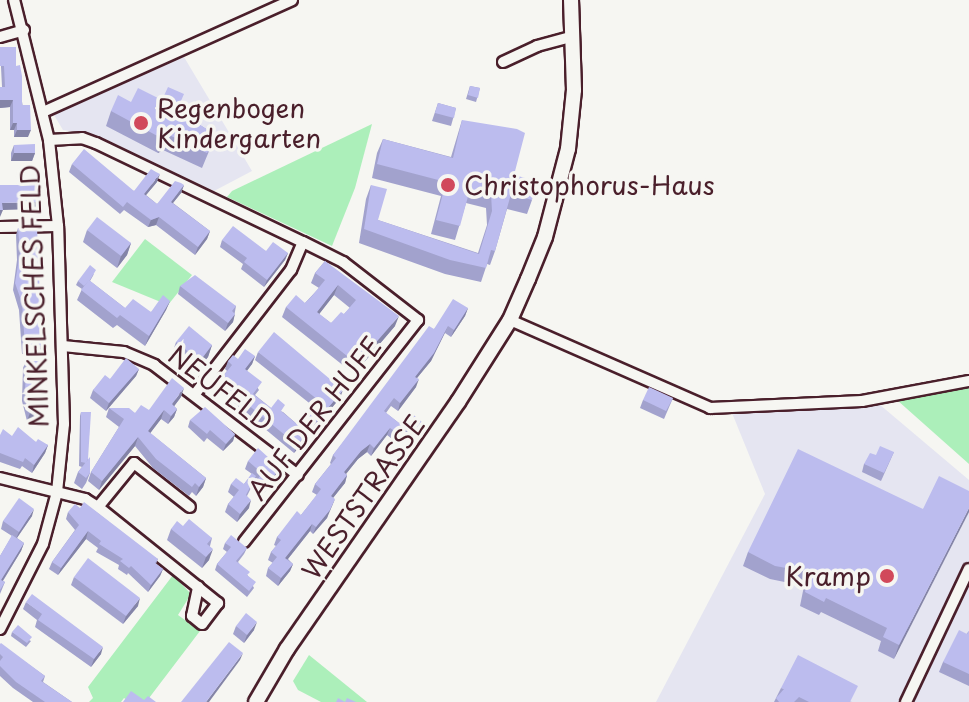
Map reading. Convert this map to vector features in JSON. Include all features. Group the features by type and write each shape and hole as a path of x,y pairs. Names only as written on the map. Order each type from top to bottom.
{"main road":[{"name":"WESTSTRASSE","path":"256,702 287,649 458,402 510,320 545,237 568,149 574,36 571,0"}],"street":[{"name":"MINKELSCHES FELD","path":"0,629 43,544 57,492 64,424 58,226 49,140 24,30 14,0"},
{"path":"43,112 292,0"},
{"path":"0,37 24,30"},
{"path":"503,62 537,46 574,36"},
{"path":"49,140 82,138 96,143 303,242 291,270 195,394"},
{"path":"0,227 58,226"},
{"name":"AUF DER HUFE","path":"244,542 418,320 343,262 303,242"},
{"path":"510,320 710,408 862,401 969,381"},
{"name":"NEUFELD","path":"63,346 124,352 154,365 298,475"},
{"path":"98,507 134,463 190,507"},
{"path":"0,478 85,499 198,587"},
{"path":"906,702 969,569"}],"shaded area":[{"name":"Regenbogen Kindergarten","path":"184,57 252,171 214,191 99,136 63,130 54,115"},
{"path":"879,404 969,480 969,702 656,702 765,494 732,413"}],"green space":[{"path":"372,124 355,188 332,246 227,197 232,191"},
{"path":"145,239 192,275 168,305 112,282"},
{"path":"969,384 969,464 897,400"},
{"path":"173,575 191,594 178,615 200,631 146,702 130,702 124,698 121,702 89,702 93,698 88,687"},
{"path":"309,655 367,702 321,702 298,690 293,681"}],"building":[{"path":"0,47 16,47 16,66 20,65 22,76 22,105 30,105 31,130 17,130 17,123 13,123 13,100 0,100 0,87 5,87"},
{"path":"470,86 480,88 478,98 468,95"},
{"path":"168,87 184,94 177,110 211,132 207,142 212,144 207,153 169,135 163,139 111,111 118,95 131,102 138,88 162,100"},
{"path":"438,103 456,108 454,118 435,113"},
{"path":"462,120 525,133 514,175 537,181 532,200 511,194 495,251 491,250 486,268 450,260 364,229 371,185 387,189 378,220 479,254 492,211 491,194 470,189 460,226 436,220 446,182 377,164 383,139 453,158"},
{"path":"35,144 35,153 14,153 14,145"},
{"path":"84,149 134,191 151,169 160,174 144,194 157,204 175,181 184,185 171,202 210,231 198,247 159,217 151,220 127,202 123,207 72,164"},
{"path":"29,181 38,181 38,202 2,203 3,210 0,210 0,185 29,185"},
{"path":"97,217 131,243 121,256 87,230"},
{"path":"233,226 266,251 273,242 288,253 267,280 244,262 247,258 222,240"},
{"path":"37,227 42,346 25,347 22,303 15,283 20,253 18,228"},
{"path":"325,261 399,316 357,364 286,307 296,295 305,303 312,296 325,280 315,273","holes":["338,285 356,300 331,323 317,312"]},
{"path":"90,265 96,270 84,286 78,281"},
{"path":"195,275 236,306 232,311 235,314 228,323 180,286"},
{"path":"89,280 125,308 133,299 151,312 163,295 170,301 149,336 120,315 117,318 81,290"},
{"path":"453,299 468,308 454,330 448,326 434,353 415,377 419,379 400,403 394,398 384,411 399,423 409,411 423,423 411,432 404,427 399,434 390,428 374,448 370,444 361,451 344,472 347,475 331,496 335,499 330,510 316,527 312,524 285,558 293,564 281,578 268,568 277,557 271,552 281,540 277,537 297,511 301,515 321,489 315,484 336,458 333,455 429,326 434,329"},
{"path":"189,326 212,345 200,361 176,342"},
{"path":"274,332 343,390 297,445 219,381 232,365 228,361 233,355 238,359 245,349 255,356 245,369 262,382 253,394 271,408 278,399 285,405 281,411 298,425 318,400 258,352"},
{"path":"126,358 139,369 109,403 93,390 105,375 110,379"},
{"path":"26,361 42,361 42,411 30,413 25,393"},
{"path":"172,378 184,388 172,404 177,409 171,416 164,410 148,431 206,478 199,487 195,483 192,487 156,459 138,437 102,481 91,472 124,419 109,408 129,408 135,413 141,405 149,410"},
{"path":"649,387 673,398 666,411 643,400"},
{"path":"205,407 235,434 226,444 210,430 207,434 190,420"},
{"path":"81,412 91,412 86,463 81,462"},
{"path":"18,427 36,442 38,439 48,445 34,465 25,458 23,462 0,453 3,429 12,436"},
{"path":"880,446 894,452 884,473 864,464 870,453 876,455"},
{"path":"258,448 280,468 266,486 258,479 262,473 248,461"},
{"path":"798,449 923,509 939,476 969,491 969,508 899,645 883,637 887,628 826,598 824,602 805,592 809,572 775,566 748,552"},
{"path":"90,457 90,473 86,478 78,472"},
{"path":"252,473 256,476 246,495 251,500 240,514 228,504 239,490 231,484 236,478 244,484"},
{"path":"19,498 34,509 19,532 3,521"},
{"path":"84,502 158,559 155,563 163,569 151,585 131,566 129,568 120,561 123,559 99,544 101,541 88,531 61,568 52,562 79,525 68,512 75,504 80,508"},
{"path":"189,519 212,538 207,544 213,549 206,557 171,529 177,521 183,526"},
{"path":"12,535 24,543 1,580 5,582 0,590 0,556"},
{"path":"231,535 247,548 236,561 250,572 247,575 256,582 249,591 217,564 231,547 225,543"},
{"path":"88,558 140,598 126,616 74,577"},
{"path":"32,594 103,647 94,659 38,620 42,614 26,602"},
{"path":"246,613 257,622 247,635 236,626"},
{"path":"18,625 32,637 27,643 12,632"},
{"path":"959,630 967,634 969,631 969,674 943,662"},
{"path":"229,642 243,653 206,702 181,702"},
{"path":"1,643 45,676 41,681 72,702 45,702 16,682 0,666 3,657 0,654"},
{"path":"798,655 858,686 850,702 809,702 799,697 794,702 779,702 776,698 784,689 781,688"},
{"path":"131,691 144,700 148,696 156,702 123,702"}],"place":[{"name":"Regenbogen Kindergarten","path":"141,123"},
{"name":"Christophorus-Haus","path":"448,185"},
{"name":"Kramp","path":"887,576"}]}
